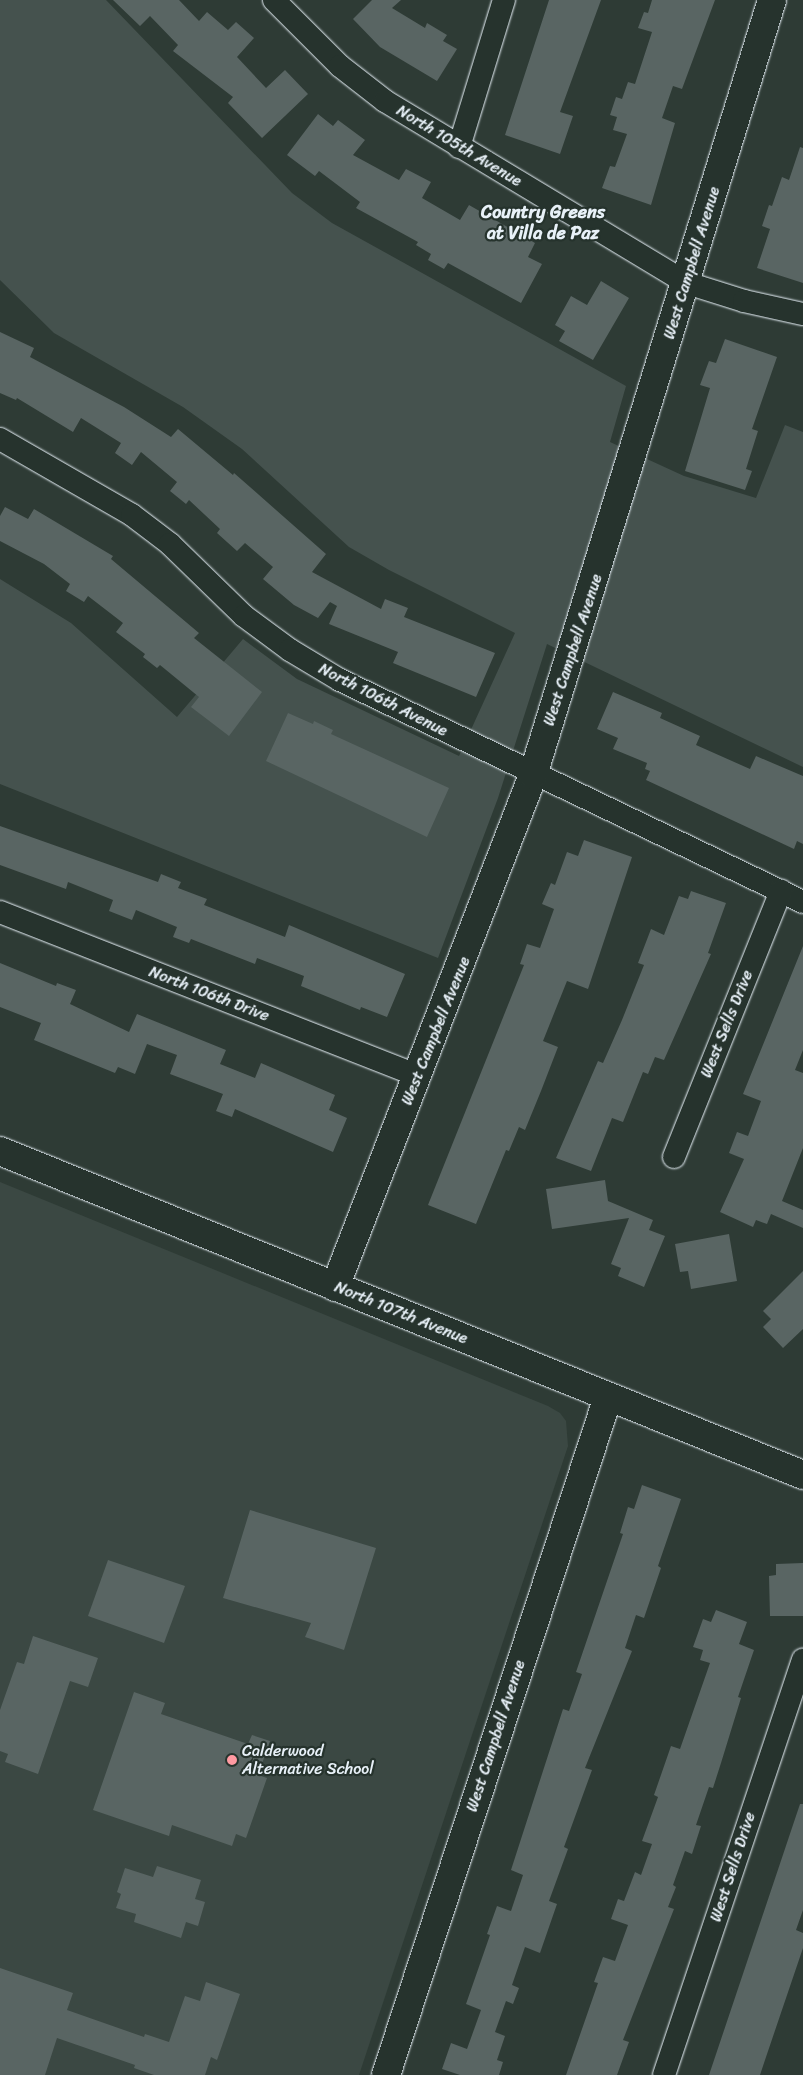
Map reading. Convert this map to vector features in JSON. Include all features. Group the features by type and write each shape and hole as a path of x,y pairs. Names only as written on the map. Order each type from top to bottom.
{"street":[{"name":"North 105th Avenue","path":"274,0 340,66 385,101 459,148 686,283 744,301 803,314"},
{"path":"459,148 504,0"},
{"name":"West Campbell Avenue","path":"335,1287 533,775 772,0"},
{"name":"North 106th Avenue","path":"0,439 132,515 170,544 244,616 290,650 340,680 533,775 803,902"},
{"name":"West Sells Drive","path":"674,1156 781,892"},
{"name":"North 106th Drive","path":"0,912 418,1076"},
{"name":"North 107th Avenue","path":"0,1150 803,1475"},
{"name":"West Campbell Avenue","path":"386,2075 608,1397"},
{"name":"West Sells Drive","path":"664,2075 802,1659"}],"shaded area":[{"path":"0,0 106,0 292,193 332,223 626,386 610,442 684,476 756,498 785,425 803,432 803,767 547,644 498,798 438,958 0,784 0,579 71,623 177,717 243,639 297,679 459,756 515,633 389,570 349,547 242,449 183,407 54,333 0,280"},
{"name":"Calderwood Alternative School","path":"0,1182 548,1406 560,1413 566,1421 568,1446 359,2075 0,2075"}],"building":[{"path":"113,0 179,0 199,21 207,12 228,30 236,22 254,38 237,57 266,88 285,70 308,94 262,138 228,103 233,97 173,51 178,45 150,16 140,26"},
{"path":"372,0 401,0 392,8 425,28 427,23 447,35 443,41 457,49 437,81 380,47 353,19"},
{"path":"549,0 601,0 560,112 573,116 560,154 505,135"},
{"path":"652,0 715,0 682,89 673,86 662,118 675,123 651,205 602,188 610,166 615,167 627,134 613,130 617,117 610,115 616,97 622,99 628,82 635,84 652,32 638,28 644,12 648,13"},
{"path":"318,114 333,126 338,120 365,140 353,155 399,180 406,169 431,182 422,198 460,220 469,205 535,243 528,257 542,264 521,303 448,263 444,269 428,260 431,254 416,245 418,242 356,208 360,202 319,171 315,176 287,155"},
{"path":"800,147 803,148 803,283 757,268 770,229 762,226 769,205 772,206 782,177 789,180"},
{"path":"601,281 629,298 593,360 559,341 565,331 555,325 571,296 587,305"},
{"path":"0,332 34,348 30,357 124,407 171,437 178,429 233,475 234,473 326,554 312,572 381,609 385,599 408,608 404,617 495,653 476,697 393,663 398,652 329,624 337,606 330,602 318,618 294,605 263,579 273,567 245,543 237,551 217,533 220,529 189,500 186,504 170,491 177,482 141,452 132,465 115,453 121,443 81,418 73,432 17,398 16,400 0,393"},
{"path":"725,339 777,357 752,429 758,431 746,469 752,471 745,490 685,471 710,388 700,385 709,361 716,363"},
{"path":"5,507 28,519 34,509 113,556 111,559 199,633 194,638 262,692 229,736 191,707 199,697 160,665 157,668 143,657 145,654 116,632 123,623 88,596 84,602 66,591 70,584 44,564 0,541 0,516"},
{"path":"613,692 662,713 660,718 700,736 696,745 750,769 756,756 803,776 803,844 797,841 794,849 646,780 650,771 645,769 647,763 613,749 618,738 597,729"},
{"path":"288,713 313,724 314,721 333,730 331,734 449,788 427,837 266,761"},
{"path":"0,826 158,882 161,874 181,882 178,888 207,899 204,905 285,937 289,925 405,974 387,1017 361,1007 360,1010 301,986 304,976 257,958 255,964 191,939 189,943 173,937 177,927 136,910 132,920 109,911 113,900 68,882 66,889 0,865"},
{"path":"584,840 632,857 588,989 567,981 543,1041 558,1047 525,1130 519,1127 509,1151 506,1150 476,1224 428,1205 524,965 520,964 527,944 540,948 554,909 542,904 551,883 555,885 567,852 578,856"},
{"path":"691,891 726,903 708,953 711,954 664,1060 655,1057 648,1074 643,1072 623,1122 612,1118 591,1171 556,1158 598,1061 603,1063 622,1020 644,965 638,963 651,929 664,935 679,896 688,899"},
{"path":"803,946 803,1050 795,1070 803,1073 803,1148 782,1201 803,1210 803,1228 771,1214 767,1224 756,1220 753,1227 720,1212 744,1159 729,1153 737,1132 748,1136 761,1101 743,1094"},
{"path":"0,963 56,986 57,983 76,990 70,1004 129,1032 137,1014 226,1050 220,1064 255,1078 261,1063 335,1095 329,1110 347,1118 333,1152 235,1109 232,1117 216,1111 223,1094 170,1074 177,1055 147,1044 135,1074 118,1067 115,1073 34,1040 41,1023 0,1007"},
{"path":"605,1180 608,1201 653,1220 649,1230 665,1236 644,1287 618,1276 621,1268 611,1264 629,1218 552,1229 546,1189"},
{"path":"729,1234 737,1281 691,1289 688,1271 680,1272 675,1244"},
{"path":"803,1271 803,1329 783,1348 763,1327 771,1319 763,1311"},
{"path":"642,1485 681,1499 658,1566 661,1568 644,1618 636,1615 625,1648 632,1651 585,1768 592,1770 564,1847 568,1849 549,1901 557,1904 540,1953 525,1947 512,1985 519,1988 513,2004 506,2001 495,2032 505,2036 497,2060 503,2062 499,2075 460,2075 442,2069 451,2043 467,2049 481,2010 466,2004 490,1935 487,1934 497,1906 511,1911 523,1875 511,1870 563,1709 569,1711 582,1674 576,1672 623,1534 620,1533 628,1507 634,1509"},
{"path":"250,1510 376,1548 344,1650 305,1637 311,1623 223,1598"},
{"path":"108,1560 185,1586 164,1643 88,1616"},
{"path":"803,1563 803,1616 770,1616 769,1576 776,1575 776,1564"},
{"path":"716,1610 747,1622 739,1644 754,1650 738,1697 741,1698 713,1788 709,1787 696,1825 701,1826 692,1854 685,1851 673,1885 676,1887 668,1907 674,1909 623,2040 629,2042 617,2075 566,2075 598,1983 594,1982 603,1957 615,1961 628,1925 611,1919 618,1899 624,1901 635,1872 641,1875 652,1844 642,1841 658,1797 654,1795 671,1746 680,1749 710,1663 700,1660 703,1650 693,1647 703,1619 711,1622"},
{"path":"33,1636 98,1658 88,1687 70,1681 38,1774 5,1762 8,1754 0,1751 0,1710 17,1662 24,1664"},
{"path":"134,1692 165,1703 161,1714 248,1744 252,1735 270,1741 258,1775 267,1778 246,1838 236,1834 232,1846 172,1825 169,1836 93,1810"},
{"path":"800,1804 803,1804 803,1910 796,1930 803,1933 803,1948 760,2075 709,2075"},
{"path":"157,1866 201,1880 195,1899 205,1902 198,1926 186,1922 181,1938 134,1922 136,1914 116,1908 121,1894 117,1892 125,1868 153,1877"},
{"path":"0,1968 73,1993 67,2010 144,2037 145,2034 169,2042 185,1996 200,2001 206,1982 240,1994 217,2060 211,2057 205,2075 154,2075 134,2068 135,2065 57,2038 45,2075 0,2075"}],"place":[{"name":"Calderwood Alternative School","path":"232,1760"}],"district":[{"name":"Country Greens at Villa de Paz","path":"543,223"}]}
